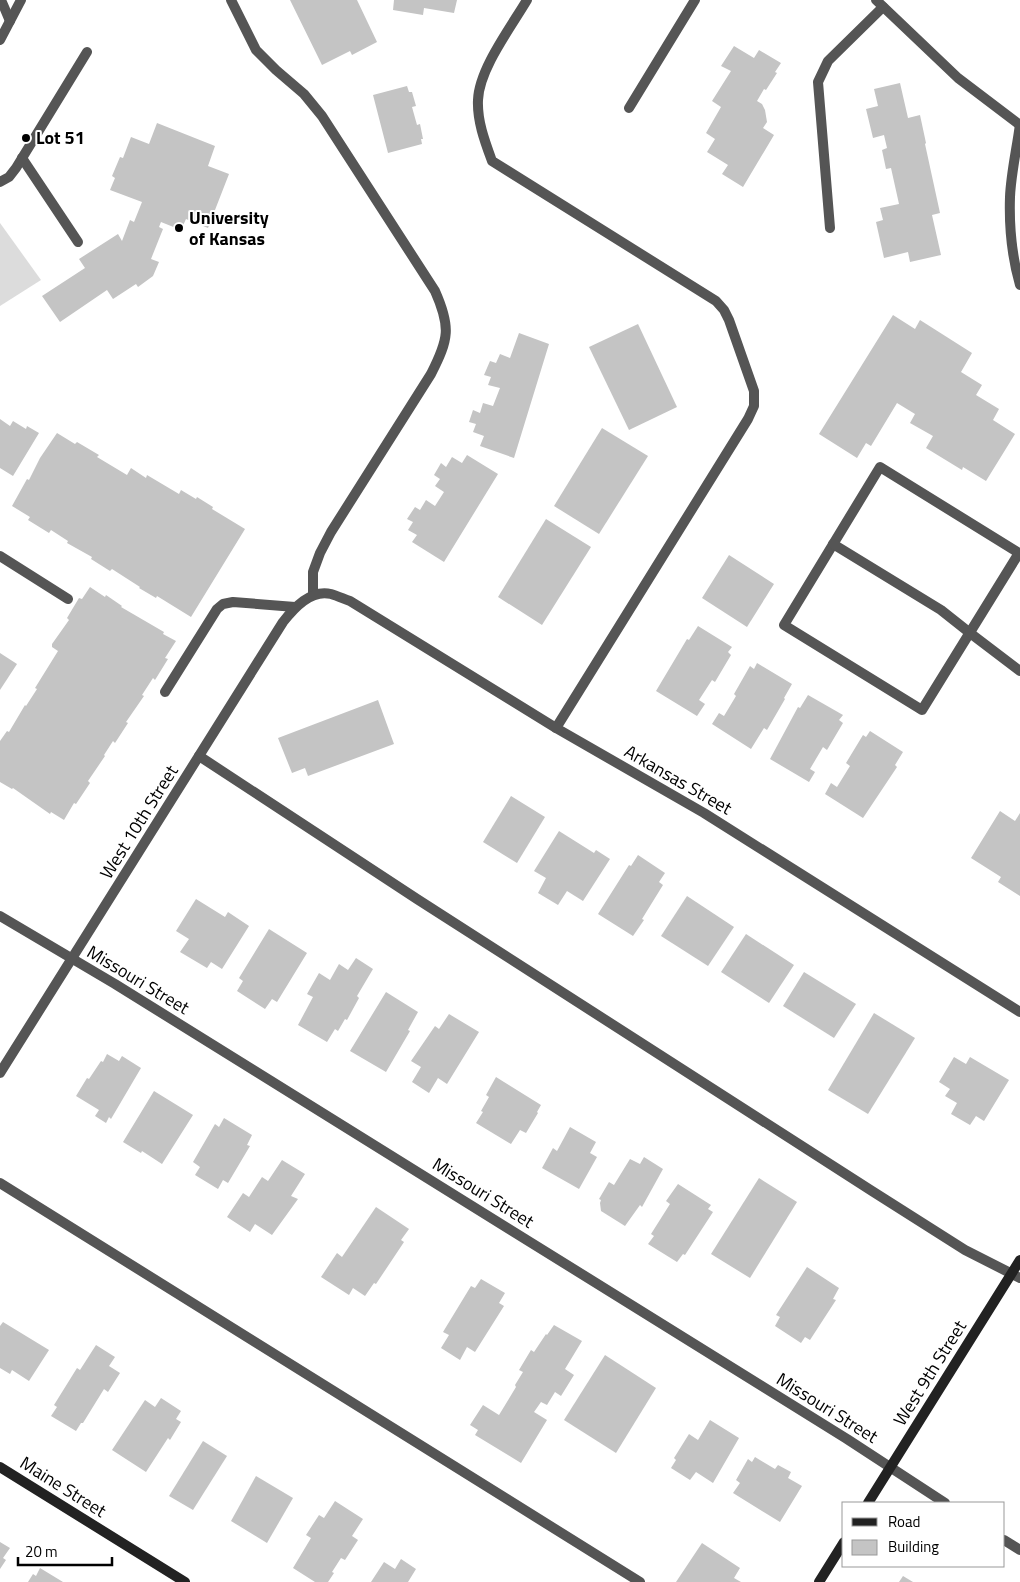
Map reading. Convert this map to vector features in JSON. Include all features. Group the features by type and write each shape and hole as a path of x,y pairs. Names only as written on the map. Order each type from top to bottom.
{"main road":[{"name":"West 9th Street","path":"869,1502 1016,1275 1020,1260"},
{"name":"Maine Street","path":"0,1467 185,1582"},
{"path":"818,1582 842,1545"}],"street":[{"path":"1,0 10,21"},
{"path":"0,40 21,0"},
{"path":"230,0 256,50 304,94 322,116 435,290 445,317 444,350 431,374 331,532 313,572 313,595"},
{"path":"527,0 484,73 478,100 482,134 492,161 716,301 724,310 729,320 754,391 754,406 748,419 556,728"},
{"path":"629,108 695,0"},
{"path":"830,228 818,82 828,61 880,3 958,78 1020,124 1010,196 1014,265 1020,285"},
{"path":"0,182 9,178 87,52"},
{"path":"22,158 78,242"},
{"path":"880,467 1019,552 970,633 922,710 784,625 880,467"},
{"path":"833,544 941,610 1020,671"},
{"path":"0,556 68,599"},
{"name":"Arkansas Street","path":"313,595 330,593 350,602 556,728 704,813 1020,1012"},
{"name":"West 10th Street","path":"0,1073 283,622 294,607 313,595"},
{"path":"165,692 217,609 223,604 233,602 294,607"},
{"path":"199,756 417,899 903,1211 965,1250 1016,1275"},
{"name":"Missouri Street","path":"0,916 124,989 943,1502"},
{"path":"0,1183 640,1582"},
{"path":"1005,1541 1020,1550"}],"shaded area":[{"path":"0,223 41,280 0,306"}],"building":[{"path":"290,0 357,0 377,42 352,55 350,51 322,65"},
{"path":"394,0 457,0 454,13 424,8 423,15 393,10"},
{"path":"734,46 754,58 759,50 781,63 775,72 777,73 757,101 762,104 765,110 767,122 763,128 774,135 743,187 722,174 728,165 707,152 715,139 706,133 721,107 712,101 731,71 721,66"},
{"path":"900,83 908,118 920,115 940,213 932,215 941,255 910,262 908,252 884,258 876,222 883,220 880,208 899,204 891,168 886,169 882,150 887,148 884,135 873,138 866,109 878,106 874,89"},
{"path":"407,86 409,92 412,92 416,106 412,107 417,125 420,124 422,144 388,153 373,95"},
{"path":"157,123 215,146 208,166 229,174 208,228 186,219 181,230 161,222 159,227 163,229 151,259 159,262 153,276 138,287 136,284 113,299 107,290 60,322 42,296 85,268 79,259 118,234 122,241 130,220 134,222 142,202 110,190 115,178 112,176 120,157 123,158 131,137 149,144"},
{"path":"893,315 915,329 920,320 972,353 961,372 982,385 976,395 999,409 993,420 1015,434 986,481 963,467 962,470 926,448 933,436 910,423 915,414 897,403 871,446 866,443 857,458 819,434"},
{"path":"638,324 677,407 629,430 589,347"},
{"path":"519,333 549,344 514,458 480,446 484,436 473,432 476,424 469,422 473,410 480,413 483,403 493,406 500,388 488,385 491,377 484,375 490,361 496,363 500,354 510,358"},
{"path":"0,419 10,426 13,421 26,429 27,426 39,433 13,476 0,468"},
{"path":"602,428 648,456 599,534 554,506"},
{"path":"57,433 99,455 97,457 127,475 131,468 146,478 147,475 179,494 181,490 196,499 197,497 213,507 212,509 245,529 191,617 157,596 156,598 139,588 112,569 110,571 91,559 92,557 67,543 68,541 51,530 49,533 28,520 30,517 12,506"},
{"path":"467,455 498,474 444,562 412,542 417,535 408,530 413,522 407,519 415,507 420,510 426,500 435,506 444,492 435,486 440,479 434,475 441,463 446,467 452,457 462,463"},
{"path":"546,519 591,547 542,625 498,597"},
{"path":"729,555 774,584 747,627 702,598"},
{"path":"90,587 105,597 106,595 121,607 176,641 165,658 168,659 155,680 153,678 142,695 144,696 126,722 128,723 115,743 113,741 88,781 90,783 76,804 74,803 64,820 51,812 50,814 13,788 0,782 0,741 7,731 9,732 37,689 35,688 58,651 52,647 52,644 69,620 67,618 79,598 82,599"},
{"path":"698,626 732,647 728,652 731,655 715,682 712,680 699,700 705,704 697,716 656,691 687,639 689,640"},
{"path":"0,653 17,664 0,690"},
{"path":"757,663 792,684 767,730 764,728 751,749 712,724 719,713 724,716 750,666 754,669"},
{"path":"808,695 843,715 839,720 843,723 827,750 823,747 810,769 815,772 809,782 770,759 798,707 800,708"},
{"path":"378,700 394,744 308,776 305,768 292,773 278,738"},
{"path":"870,731 903,752 895,765 897,767 863,818 825,794 831,783 837,787 850,766 846,763 863,735 866,737"},
{"path":"511,796 545,817 517,863 483,842"},
{"path":"1000,811 1015,821 1020,813 1020,896 998,882 1001,877 971,858"},
{"path":"559,831 594,853 596,850 610,859 583,901 567,891 558,905 538,893 546,878 534,871"},
{"path":"638,855 665,873 659,882 663,885 633,936 598,914 629,865 631,866"},
{"path":"687,896 734,927 708,966 661,936"},
{"path":"196,899 225,917 228,912 249,926 222,969 211,962 207,968 180,952 189,939 176,931"},
{"path":"269,929 307,953 277,1002 272,999 265,1009 237,991 243,981 239,978"},
{"path":"746,934 794,965 769,1003 721,972"},
{"path":"356,958 373,969 357,996 359,998 347,1020 345,1019 338,1031 335,1029 327,1042 298,1025 313,997 307,994 319,973 330,980 339,964 348,970"},
{"path":"804,972 856,1004 834,1038 783,1006"},
{"path":"386,992 418,1012 408,1030 410,1031 386,1072 350,1051"},
{"path":"874,1013 915,1038 868,1114 828,1090"},
{"path":"449,1014 479,1032 447,1084 438,1078 429,1093 412,1082 421,1067 411,1061 435,1026 439,1029"},
{"path":"107,1054 119,1061 122,1056 141,1068 111,1119 109,1117 106,1123 95,1116 99,1110 76,1096 87,1078 89,1079"},
{"path":"954,1057 966,1064 970,1057 1009,1080 984,1121 976,1116 970,1125 951,1114 957,1103 945,1096 950,1089 939,1082"},
{"path":"496,1077 541,1105 526,1133 520,1130 511,1144 476,1123 483,1112 481,1111 489,1097 486,1095"},
{"path":"154,1091 193,1115 162,1164 123,1142"},
{"path":"224,1118 252,1135 247,1145 250,1146 228,1183 223,1180 218,1189 195,1175 200,1167 193,1162 215,1124 219,1127"},
{"path":"570,1127 596,1142 590,1153 597,1157 579,1189 542,1168 553,1148 557,1151"},
{"path":"644,1157 663,1169 642,1207 640,1205 625,1226 601,1211 601,1200 599,1199 609,1182 614,1185 630,1159 640,1164"},
{"path":"282,1160 305,1174 291,1196 298,1199 272,1235 255,1224 250,1232 227,1217 243,1193 249,1197 262,1177 268,1181"},
{"path":"759,1178 797,1202 750,1278 711,1254"},
{"path":"678,1184 711,1205 708,1209 713,1212 685,1255 683,1254 677,1262 648,1244 654,1236 651,1234 670,1204 666,1201"},
{"path":"376,1207 409,1229 401,1240 404,1242 376,1284 374,1283 365,1296 353,1288 349,1295 321,1277 337,1253 342,1257"},
{"path":"807,1267 839,1288 833,1299 836,1300 810,1340 805,1337 801,1343 775,1326 780,1317 776,1315"},
{"path":"481,1279 505,1293 499,1303 504,1306 475,1352 467,1347 460,1360 441,1348 449,1335 443,1332 471,1286 475,1288"},
{"path":"3,1322 49,1350 29,1381 12,1370 10,1374 0,1368 0,1326"},
{"path":"554,1325 582,1341 565,1369 574,1375 561,1396 555,1392 547,1405 541,1402 534,1412 547,1420 521,1463 475,1435 478,1430 470,1425 483,1405 499,1415 516,1387 515,1385 523,1372 519,1370 531,1350 534,1352"},
{"path":"96,1345 115,1357 109,1366 120,1373 108,1392 104,1389 76,1431 51,1416 57,1407 54,1405 77,1368 80,1370"},
{"path":"605,1355 656,1388 616,1453 564,1420"},
{"path":"161,1398 181,1411 176,1419 181,1422 146,1472 112,1450 145,1400 155,1407"},
{"path":"710,1420 739,1438 713,1483 696,1472 690,1480 671,1468 676,1460 674,1458 689,1434 698,1440"},
{"path":"203,1441 227,1456 193,1510 169,1496"},
{"path":"755,1457 775,1469 778,1465 791,1472 788,1478 802,1486 780,1522 733,1493 740,1483 736,1480 748,1459 752,1462"},
{"path":"256,1476 293,1498 267,1543 231,1521"},
{"path":"335,1501 363,1519 352,1536 358,1540 345,1560 341,1558 328,1582 315,1582 293,1568 311,1538 306,1535 319,1515 324,1518"},
{"path":"0,1542 10,1548 3,1558 6,1560 0,1569"},
{"path":"702,1543 740,1568 734,1578 741,1582 676,1582"},
{"path":"401,1559 416,1569 408,1582 371,1582 384,1562 395,1569"},
{"path":"40,1568 63,1582 28,1582 33,1574 36,1576"},
{"path":"903,1576 913,1582 899,1582"}],"place":[{"name":"Lot 51","path":"26,138"},
{"name":"University of Kansas","path":"179,228"}]}
